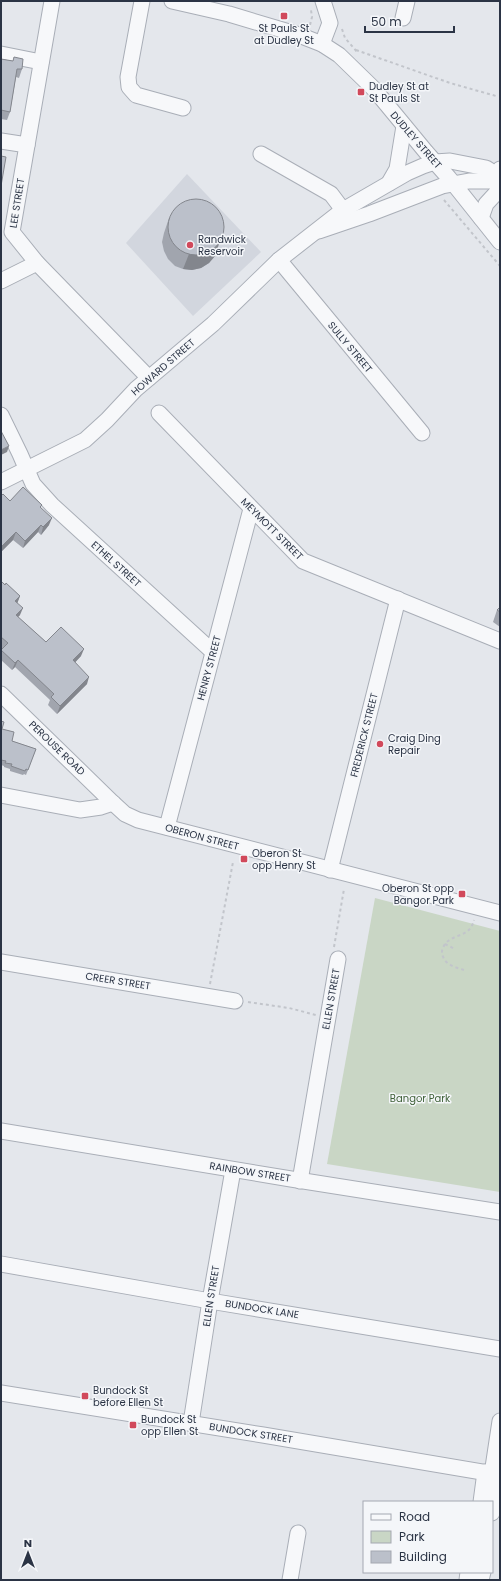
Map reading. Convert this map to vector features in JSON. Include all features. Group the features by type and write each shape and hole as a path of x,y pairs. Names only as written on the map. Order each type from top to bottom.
{"street":[{"name":"LEE STREET","path":"52,1 27,145 7,231 149,378"},
{"path":"142,1 128,77 128,87 136,95 182,108"},
{"name":"DUDLEY STREET","path":"172,1 231,8 322,44 340,55 357,71 454,184 500,242"},
{"path":"403,18 407,1"},
{"path":"317,4 330,23 322,44"},
{"path":"1,54 41,62"},
{"path":"388,184 398,169 404,126"},
{"path":"1,141 27,145"},
{"path":"261,154 331,194 343,210"},
{"path":"435,162 450,162 486,168 493,172 500,173 497,192 486,204 480,218"},
{"name":"HOWARD STREET","path":"1,482 85,440 149,378 213,324 279,260 343,210 413,170 435,162"},
{"name":"HOWARD STREET","path":"313,234 431,190 469,181 491,181 500,173"},
{"name":"SULLY STREET","path":"279,260 422,434"},
{"path":"1,281 37,263"},
{"name":"MEYMOTT STREET","path":"159,413 303,560 500,641"},
{"name":"ETHEL STREET","path":"1,415 33,484 52,505 213,652"},
{"name":"HENRY STREET","path":"167,827 252,508"},
{"name":"FREDERICK STREET","path":"330,870 398,599"},
{"name":"PEROUSE ROAD","path":"1,694 113,803"},
{"path":"1,795 80,810 101,808 113,803"},
{"name":"OBERON STREET","path":"113,803 125,814 138,820 477,907 499,908"},
{"name":"ELLEN STREET","path":"300,1180 338,959"},
{"name":"CREER STREET","path":"1,962 235,1000"},
{"name":"RAINBOW STREET","path":"1,1131 233,1170 500,1212"},
{"name":"ELLEN STREET","path":"191,1423 210,1301 233,1170"},
{"name":"BUNDOCK LANE","path":"1,1264 210,1301 500,1349"},
{"name":"BUNDOCK STREET","path":"1,1393 191,1423 494,1474"},
{"path":"493,1501 500,1421"},
{"path":"480,1501 494,1474"},
{"path":"290,1580 298,1534"}],"path":[{"path":"311,24 317,4"},
{"path":"355,50 450,83 496,96"},
{"path":"208,995 233,862"},
{"path":"464,970 452,966 444,960 442,950 450,939 460,936 468,931 472,926 477,907"},
{"path":"445,944 455,949"},
{"path":"235,1000 289,1008 320,1016"}],"shaded area":[{"path":"187,174 261,252 193,316 126,243"}],"green space":[{"name":"Bangor Park","path":"375,898 500,931 500,1192 327,1164"}],"building":[{"path":"14,57 23,59 22,69 17,69 10,112 1,110 1,59 13,61"},
{"path":"1,156 6,157 1,186"},
{"name":"Randwick Reservoir","path":"196,199 207,201 216,207 222,216 224,227 222,238 216,247 207,253 196,255 185,253 176,247 170,238 168,227 170,216 176,207 185,201"},
{"path":"1,431 9,446 1,450"},
{"path":"23,487 42,505 40,507 52,518 43,527 41,525 25,541 16,532 2,546 1,496 3,494 10,501"},
{"path":"1,581 5,585 6,583 20,596 15,601 23,608 16,615 46,642 61,627 84,649 73,660 89,677 60,706 51,697 54,694 18,660 15,663 1,650 8,643 1,637"},
{"path":"1,721 4,722 2,729 14,732 12,741 36,749 28,770 26,769 25,771 11,766 12,764 5,763 6,761 1,760"}],"place":[{"name":"St Pauls St at Dudley St","path":"284,16"},
{"name":"Dudley St at St Pauls St","path":"361,92"},
{"name":"Randwick Reservoir","path":"190,245"},
{"name":"Craig Ding Repair","path":"380,744"},
{"name":"Oberon St opp Henry St","path":"244,859"},
{"name":"Oberon St opp Bangor Park","path":"462,894"},
{"name":"Bundock St before Ellen St","path":"85,1396"},
{"name":"Bundock St opp Ellen St","path":"133,1425"}]}
